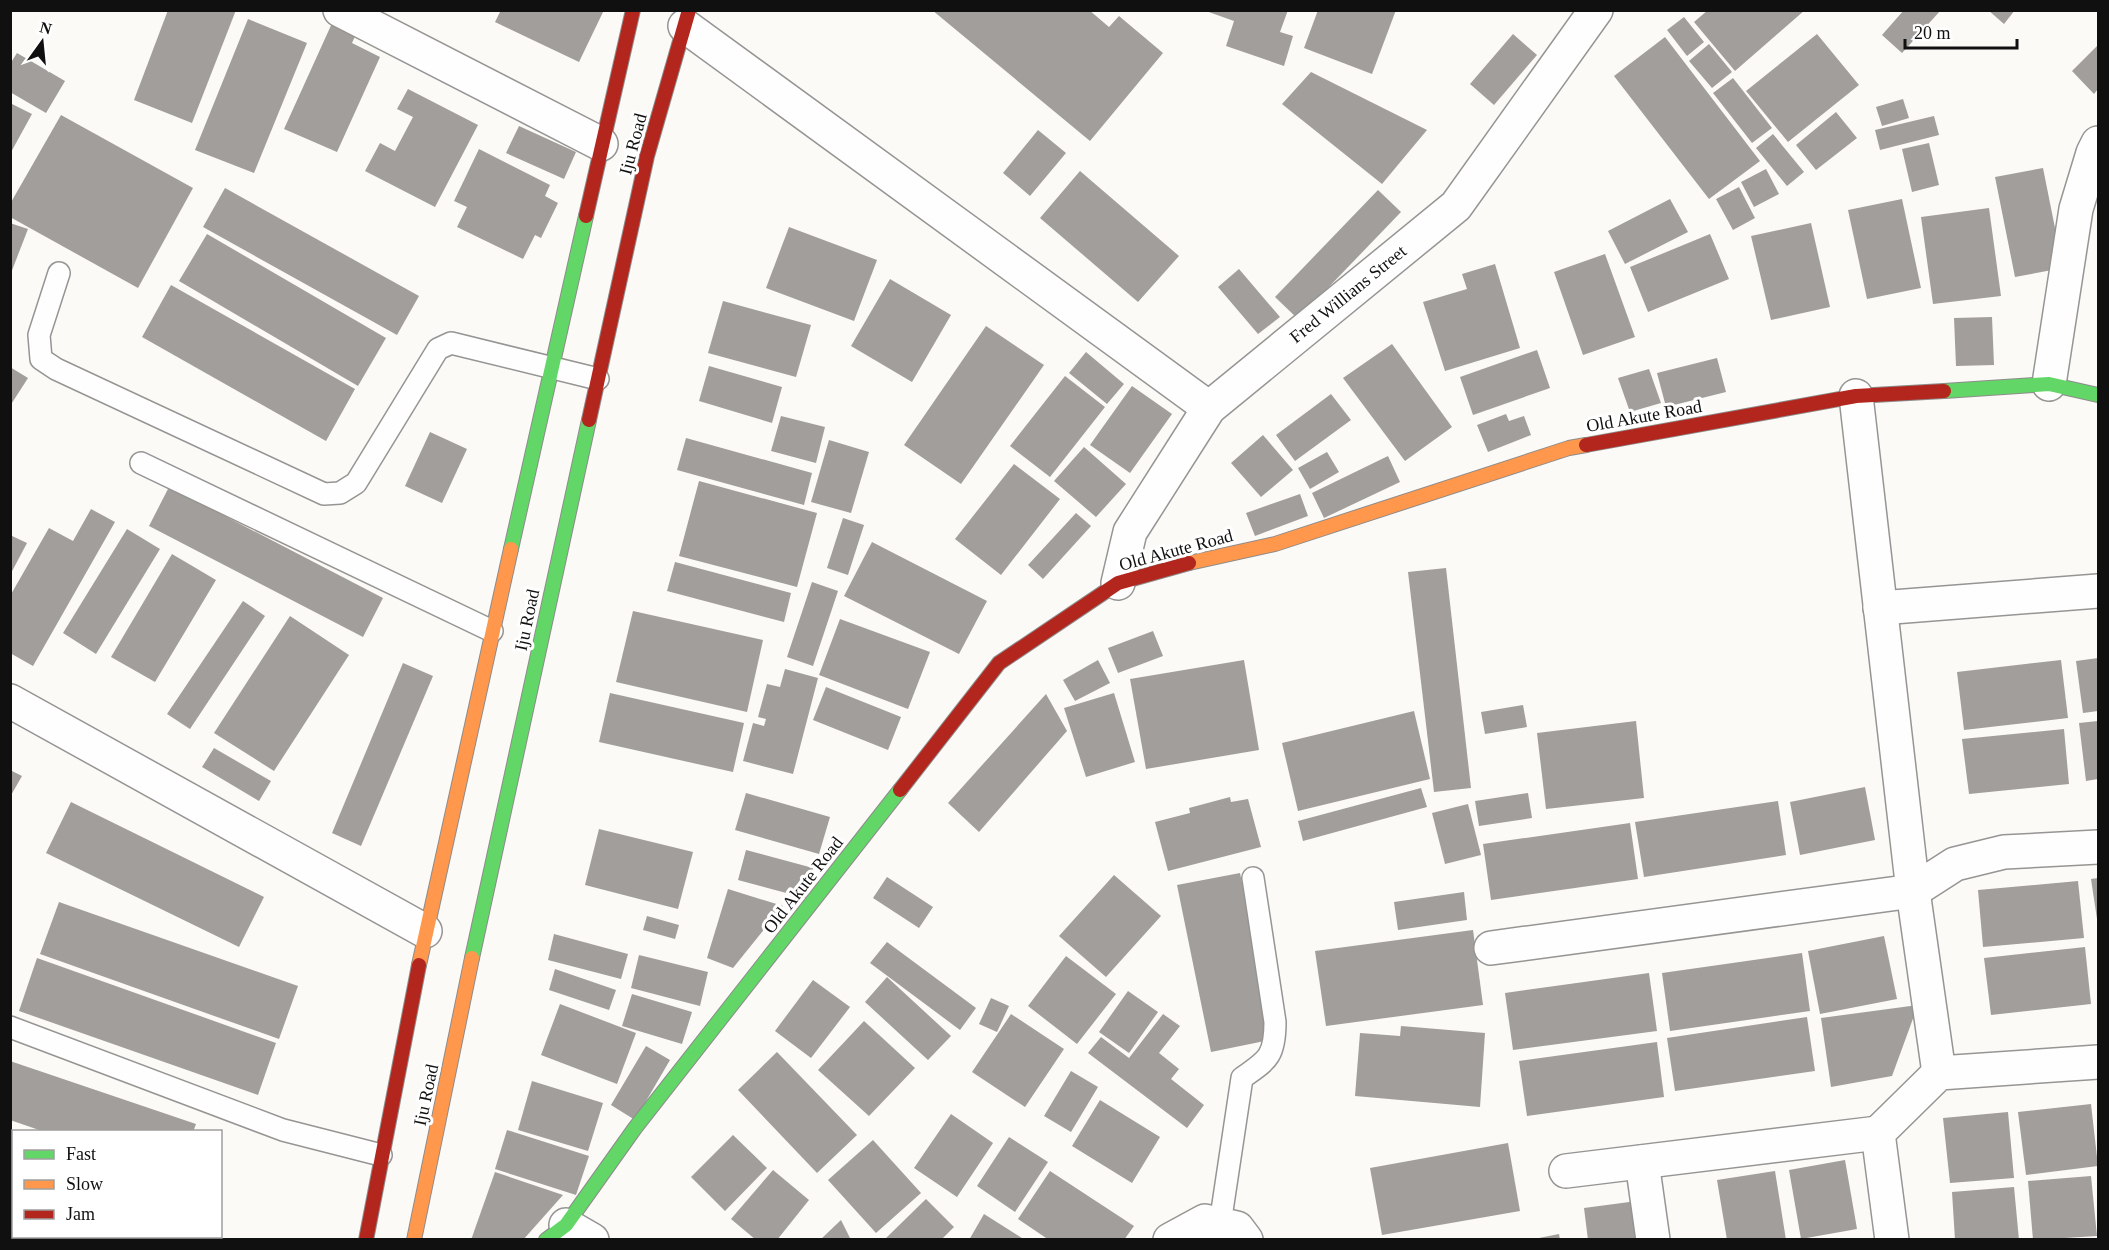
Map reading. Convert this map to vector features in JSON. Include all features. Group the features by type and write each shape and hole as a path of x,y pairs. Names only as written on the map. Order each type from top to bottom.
{"main road":[{"name":"Iju Road","path":"366,1239 424,931 633,10"},
{"name":"Iju Road","path":"414,1239 477,933 647,156 687,18"},
{"name":"Old Akute Road","path":"568,1235 635,1128 999,663 1118,584 1176,566 1275,544 1569,448 1856,396 2049,384 2098,395"}],"street":[{"path":"340,10 601,144"},
{"name":"Fred Willians Street","path":"1118,584 1130,532 1209,408 1456,206 1596,10"},
{"path":"687,18 1209,408"},
{"path":"2049,384 2076,209 2098,143"},
{"path":"1856,396 1912,891 1939,1073"},
{"path":"1880,608 2098,591"},
{"path":"10,701 424,931"},
{"path":"1491,948 1912,891 1955,864 1994,854 2098,847"},
{"path":"1566,1171 1878,1133 1939,1073 2098,1062"},
{"path":"1878,1133 1892,1239"},
{"path":"1642,1162 1653,1239"},
{"path":"1170,1239 1206,1221 1233,1232"}],"lane":[{"path":"59,273 39,335 41,359 56,369 324,494 340,493 356,483 438,349 451,343 598,379"},
{"path":"141,463 492,631"},
{"path":"1233,1232 1242,1078 1268,1061 1275,1044 1275,1022 1253,878"},
{"path":"10,1026 283,1130 381,1155"}],"building":[{"path":"168,10 236,10 192,123 134,100"},
{"path":"501,10 604,10 579,62 495,22"},
{"path":"932,10 1089,10 1109,27 1119,16 1163,53 1090,141"},
{"path":"1203,10 1288,10 1280,32 1293,36 1284,66 1226,46 1234,21"},
{"path":"1318,10 1396,10 1372,74 1304,48"},
{"path":"1708,10 1805,10 1735,71 1694,22"},
{"path":"1904,10 1941,10 1902,53 1882,35"},
{"path":"1988,10 2015,10 2004,24"},
{"path":"1684,17 1704,42 1687,56 1667,30"},
{"path":"248,19 307,43 254,173 195,150"},
{"path":"333,21 357,32 352,43 380,57 337,152 284,129"},
{"path":"1513,34 1537,55 1494,105 1470,84"},
{"path":"1817,34 1859,85 1788,142 1746,91"},
{"path":"1665,37 1760,161 1709,199 1614,76"},
{"path":"1709,44 1732,72 1712,88 1689,61"},
{"path":"2098,45 2098,89 2094,94 2072,71"},
{"path":"17,53 65,81 46,113 10,92 10,64"},
{"path":"1311,72 1427,130 1382,184 1282,104"},
{"path":"1733,78 1772,128 1752,143 1713,93"},
{"path":"408,89 478,125 435,207 365,171 380,143 395,151 413,117 397,109"},
{"path":"1903,99 1909,118 1882,126 1876,107"},
{"path":"10,103 32,114 10,154"},
{"path":"1836,112 1857,138 1816,170 1796,145"},
{"path":"61,115 193,188 138,288 10,217 10,204"},
{"path":"1934,116 1939,135 1880,150 1875,130"},
{"path":"519,126 576,152 564,179 506,153"},
{"path":"1038,130 1066,153 1030,196 1003,173"},
{"path":"1773,134 1804,172 1787,186 1756,148"},
{"path":"1929,143 1939,185 1912,192 1902,149"},
{"path":"479,149 550,185 545,196 558,203 541,238 535,235 523,259 457,227 467,207 454,201"},
{"path":"2043,168 2063,268 2015,277 1995,177"},
{"path":"1766,169 1779,194 1754,207 1741,182"},
{"path":"1080,171 1179,256 1138,302 1040,218"},
{"path":"1739,187 1755,218 1733,230 1716,199"},
{"path":"225,188 419,296 397,335 203,227"},
{"path":"1378,190 1401,212 1298,319 1275,297"},
{"path":"1670,199 1688,232 1625,264 1608,231"},
{"path":"1902,199 1921,288 1867,299 1848,210"},
{"path":"1989,208 2001,296 1933,304 1921,217"},
{"path":"10,223 28,229 11,273 10,273"},
{"path":"1811,223 1830,307 1771,320 1751,236"},
{"path":"789,227 877,260 854,321 766,288"},
{"path":"207,234 386,338 358,386 179,281"},
{"path":"1710,234 1729,279 1648,312 1630,267"},
{"path":"1605,254 1635,337 1583,355 1554,272"},
{"path":"1495,264 1520,348 1445,371 1423,302 1467,289 1462,274"},
{"path":"1239,269 1280,317 1258,334 1218,287"},
{"path":"890,279 951,315 912,382 851,346"},
{"path":"171,285 355,389 326,441 142,337"},
{"path":"723,301 811,325 796,377 708,353"},
{"path":"1992,317 1994,365 1956,366 1954,318"},
{"path":"986,326 1044,365 961,484 904,445"},
{"path":"1392,344 1452,427 1405,461 1343,378"},
{"path":"1537,350 1550,388 1473,415 1460,377"},
{"path":"1086,352 1124,384 1107,404 1069,373"},
{"path":"1717,358 1726,392 1666,407 1657,373"},
{"path":"709,366 782,387 772,423 699,401"},
{"path":"10,367 28,378 10,406"},
{"path":"1649,369 1661,403 1630,412 1618,378"},
{"path":"1065,376 1105,407 1050,477 1010,446"},
{"path":"1132,386 1172,414 1130,473 1090,445"},
{"path":"1331,394 1351,420 1295,461 1276,435"},
{"path":"1506,414 1509,421 1524,416 1531,435 1488,452 1477,425"},
{"path":"781,416 825,427 816,463 771,451"},
{"path":"430,432 467,449 442,503 405,486"},
{"path":"1263,435 1293,470 1261,497 1231,463"},
{"path":"686,438 812,473 804,505 677,470"},
{"path":"829,440 869,452 851,513 811,502"},
{"path":"1084,447 1126,484 1096,517 1054,481"},
{"path":"1327,452 1339,472 1310,489 1298,468"},
{"path":"1388,456 1400,482 1324,518 1312,493"},
{"path":"1014,464 1060,499 1001,575 955,539"},
{"path":"699,481 817,513 797,587 679,556"},
{"path":"169,487 383,598 363,637 149,526"},
{"path":"1300,494 1308,516 1255,536 1246,513"},
{"path":"91,509 115,522 33,666 10,653 10,596 49,528 73,541"},
{"path":"1076,513 1091,526 1043,579 1028,565"},
{"path":"843,518 864,525 848,575 827,568"},
{"path":"127,529 160,549 96,654 63,633"},
{"path":"10,535 27,543 10,575"},
{"path":"872,542 987,601 959,654 844,596"},
{"path":"172,554 216,580 155,682 111,657"},
{"path":"675,562 791,593 784,622 667,591"},
{"path":"1446,568 1471,788 1434,792 1408,572"},
{"path":"812,582 838,591 813,666 787,657"},
{"path":"243,601 265,616 190,729 167,714"},
{"path":"633,611 763,640 747,712 616,682"},
{"path":"290,616 349,655 274,771 214,733"},
{"path":"840,619 930,652 908,709 819,675"},
{"path":"1153,631 1163,656 1118,673 1108,648"},
{"path":"2098,658 2098,711 2083,713 2076,661"},
{"path":"1098,660 1110,683 1075,701 1063,680"},
{"path":"1244,660 1259,750 1146,769 1130,679"},
{"path":"2061,660 2068,718 1964,730 1957,672"},
{"path":"403,663 433,676 361,846 332,833"},
{"path":"785,669 818,678 793,774 743,761 753,723 764,726 766,719 758,717 767,684 780,687"},
{"path":"826,687 901,717 888,750 813,720"},
{"path":"610,693 744,723 733,772 599,742"},
{"path":"1114,693 1135,762 1086,777 1064,708"},
{"path":"1046,694 1067,731 979,832 948,803"},
{"path":"1523,705 1527,727 1485,734 1481,712"},
{"path":"1414,711 1430,779 1298,811 1282,743"},
{"path":"1636,721 1644,798 1546,809 1537,733"},
{"path":"2098,721 2098,779 2086,781 2079,723"},
{"path":"2064,729 2069,784 1969,794 1962,739"},
{"path":"214,748 271,781 259,801 202,767"},
{"path":"10,770 22,776 10,797"},
{"path":"1865,787 1875,840 1800,855 1790,802"},
{"path":"1421,788 1427,807 1303,841 1298,821"},
{"path":"746,793 830,817 819,854 735,830"},
{"path":"1528,793 1532,818 1479,826 1475,801"},
{"path":"1230,797 1231,802 1248,799 1261,847 1168,871 1155,822 1190,813 1189,808"},
{"path":"1778,801 1786,855 1644,877 1635,822"},
{"path":"71,802 264,897 239,947 46,853"},
{"path":"1468,804 1481,855 1445,864 1432,813"},
{"path":"1630,823 1638,879 1491,900 1483,844"},
{"path":"599,829 693,852 678,909 585,885"},
{"path":"746,850 813,868 805,898 738,880"},
{"path":"1240,873 1274,1039 1211,1052 1177,885"},
{"path":"1114,875 1161,916 1106,977 1059,936"},
{"path":"887,877 933,907 919,928 873,898"},
{"path":"2098,878 2098,919 2097,919 2091,879"},
{"path":"2078,881 2084,938 1983,947 1978,890"},
{"path":"728,889 783,906 733,968 707,958"},
{"path":"1464,892 1467,920 1398,930 1394,902"},
{"path":"59,902 298,986 279,1039 40,954"},
{"path":"647,916 679,925 675,939 643,930"},
{"path":"1473,930 1483,1005 1326,1026 1315,951"},
{"path":"554,934 628,954 621,979 548,960"},
{"path":"1884,936 1897,999 1820,1014 1808,951"},
{"path":"887,942 976,1008 960,1030 870,963"},
{"path":"2085,947 2091,1004 1991,1015 1984,958"},
{"path":"1802,953 1810,1011 1670,1031 1662,973"},
{"path":"639,955 708,972 700,1006 631,988"},
{"path":"1066,956 1116,994 1077,1044 1028,1006"},
{"path":"37,958 276,1043 258,1095 19,1011"},
{"path":"555,969 616,990 609,1010 549,990"},
{"path":"1649,973 1657,1031 1513,1050 1505,993"},
{"path":"887,977 951,1036 928,1060 865,1002"},
{"path":"813,980 850,1007 811,1058 775,1031"},
{"path":"1128,991 1158,1012 1129,1053 1099,1032"},
{"path":"632,994 692,1012 682,1044 622,1026"},
{"path":"991,998 1009,1006 997,1032 979,1024"},
{"path":"560,1004 636,1033 617,1084 541,1055"},
{"path":"1918,1005 1892,1076 1831,1087 1821,1018"},
{"path":"1011,1014 1064,1049 1025,1107 972,1072"},
{"path":"1163,1014 1180,1026 1159,1053 1179,1069 1171,1079 1204,1105 1187,1128 1088,1053 1101,1037 1129,1058"},
{"path":"1807,1017 1815,1071 1675,1091 1667,1038"},
{"path":"864,1021 915,1068 869,1116 818,1070"},
{"path":"1401,1026 1485,1033 1480,1107 1355,1096 1360,1033 1400,1036"},
{"path":"1657,1042 1664,1097 1527,1116 1519,1061"},
{"path":"646,1046 670,1060 635,1120 611,1105"},
{"path":"777,1052 857,1135 817,1173 738,1090"},
{"path":"10,1061 196,1124 194,1130 39,1130 10,1120"},
{"path":"1071,1071 1098,1087 1071,1132 1044,1116"},
{"path":"532,1081 603,1103 588,1151 518,1130"},
{"path":"1100,1100 1160,1137 1132,1183 1072,1146"},
{"path":"2091,1104 2098,1166 2026,1175 2018,1112"},
{"path":"2008,1112 2014,1178 1950,1183 1943,1118"},
{"path":"951,1114 993,1143 957,1197 914,1168"},
{"path":"507,1130 589,1156 576,1195 495,1169"},
{"path":"10,1132 12,1132 12,1192 10,1191"},
{"path":"733,1135 767,1168 725,1211 691,1177"},
{"path":"1009,1137 1048,1162 1015,1212 977,1186"},
{"path":"873,1140 921,1193 876,1233 828,1180"},
{"path":"1508,1143 1520,1211 1382,1235 1370,1168"},
{"path":"1845,1160 1857,1229 1801,1239 1789,1170"},
{"path":"773,1170 809,1200 777,1240 756,1240 731,1219"},
{"path":"1050,1171 1134,1226 1124,1240 1049,1240 1018,1219"},
{"path":"1775,1171 1786,1240 1727,1240 1717,1180"},
{"path":"495,1172 563,1195 523,1240 471,1240"},
{"path":"2091,1176 2097,1236 2033,1240 2028,1181"},
{"path":"2014,1187 2019,1240 1955,1240 1952,1192"},
{"path":"926,1199 954,1227 941,1240 884,1240"},
{"path":"1637,1201 1642,1240 1588,1240 1584,1208"},
{"path":"984,1214 1025,1240 969,1240"},
{"path":"841,1220 851,1240 820,1240"},
{"path":"1559,1234 1560,1240 1539,1240 1539,1238"}],"traffic: fast":[{"path":"511,549 586,216"},
{"path":"1944,391 2049,384 2098,395"},
{"path":"472,958 589,420"},
{"path":"546,1240 566,1225 635,1128 900,790"}],"traffic: slow":[{"path":"1189,563 1275,544 1569,448 1586,445"},
{"path":"419,965 511,549"},
{"path":"414,1240 472,958"}],"traffic: jam":[{"path":"586,216 633,10"},
{"path":"589,420 647,156 689,10"},
{"path":"1586,445 1856,396 1944,391"},
{"path":"900,790 999,663 1118,583 1189,563"},
{"path":"366,1240 419,965"}]}
